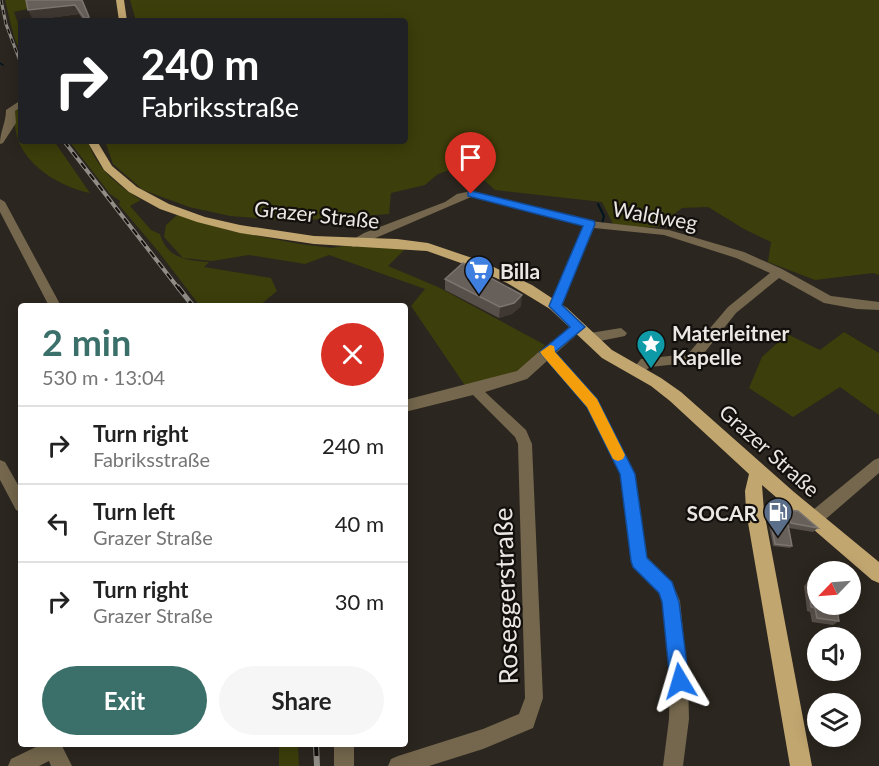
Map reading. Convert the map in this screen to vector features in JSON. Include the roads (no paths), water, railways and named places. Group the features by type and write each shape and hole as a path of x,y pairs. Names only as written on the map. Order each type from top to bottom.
{"main road":[{"path":"120,0 123,18"},
{"name":"Grazer Straße","path":"93,144 104,166 118,180 145,198 180,211 268,234 353,243 410,244 465,260 526,288 555,306 605,352 639,370 680,400 759,472 879,574"},
{"path":"759,472 753,493 755,511 801,766"}],"street":[{"path":"0,141 11,123 10,110 18,105"},
{"name":"Waldweg","path":"353,243 449,204 466,194 590,224 665,232 740,255 778,272 828,300 879,306"},
{"path":"0,201 53,303"},
{"path":"555,306 590,224"},
{"path":"639,370 646,363 692,359 732,310 778,272"},
{"path":"408,405 522,375 578,327"},
{"path":"590,338 621,333"},
{"path":"547,352 592,403 602,423 627,474 639,561 666,588 671,602 680,681 679,718 673,766"},
{"name":"Roseggerstraße","path":"398,766 483,739 526,721 534,698 525,444 521,434 480,396 476,389"},
{"name":"Grazer Straße","path":"814,519 879,464"},
{"path":"0,466 18,499"},
{"path":"344,747 344,766"},
{"path":"18,766 59,753"}],"waterway":[{"path":"598,204 604,216 602,224"}],"railway":[{"path":"1,0 6,24 18,56"},
{"path":"66,144 179,289"},
{"path":"178,287 191,303"},
{"path":"316,747 317,766"}],"place":[{"name":"Billa","path":"479,296"},
{"name":"Materleitner Kapelle","path":"651,370"},
{"name":"SOCAR","path":"778,538"}]}
